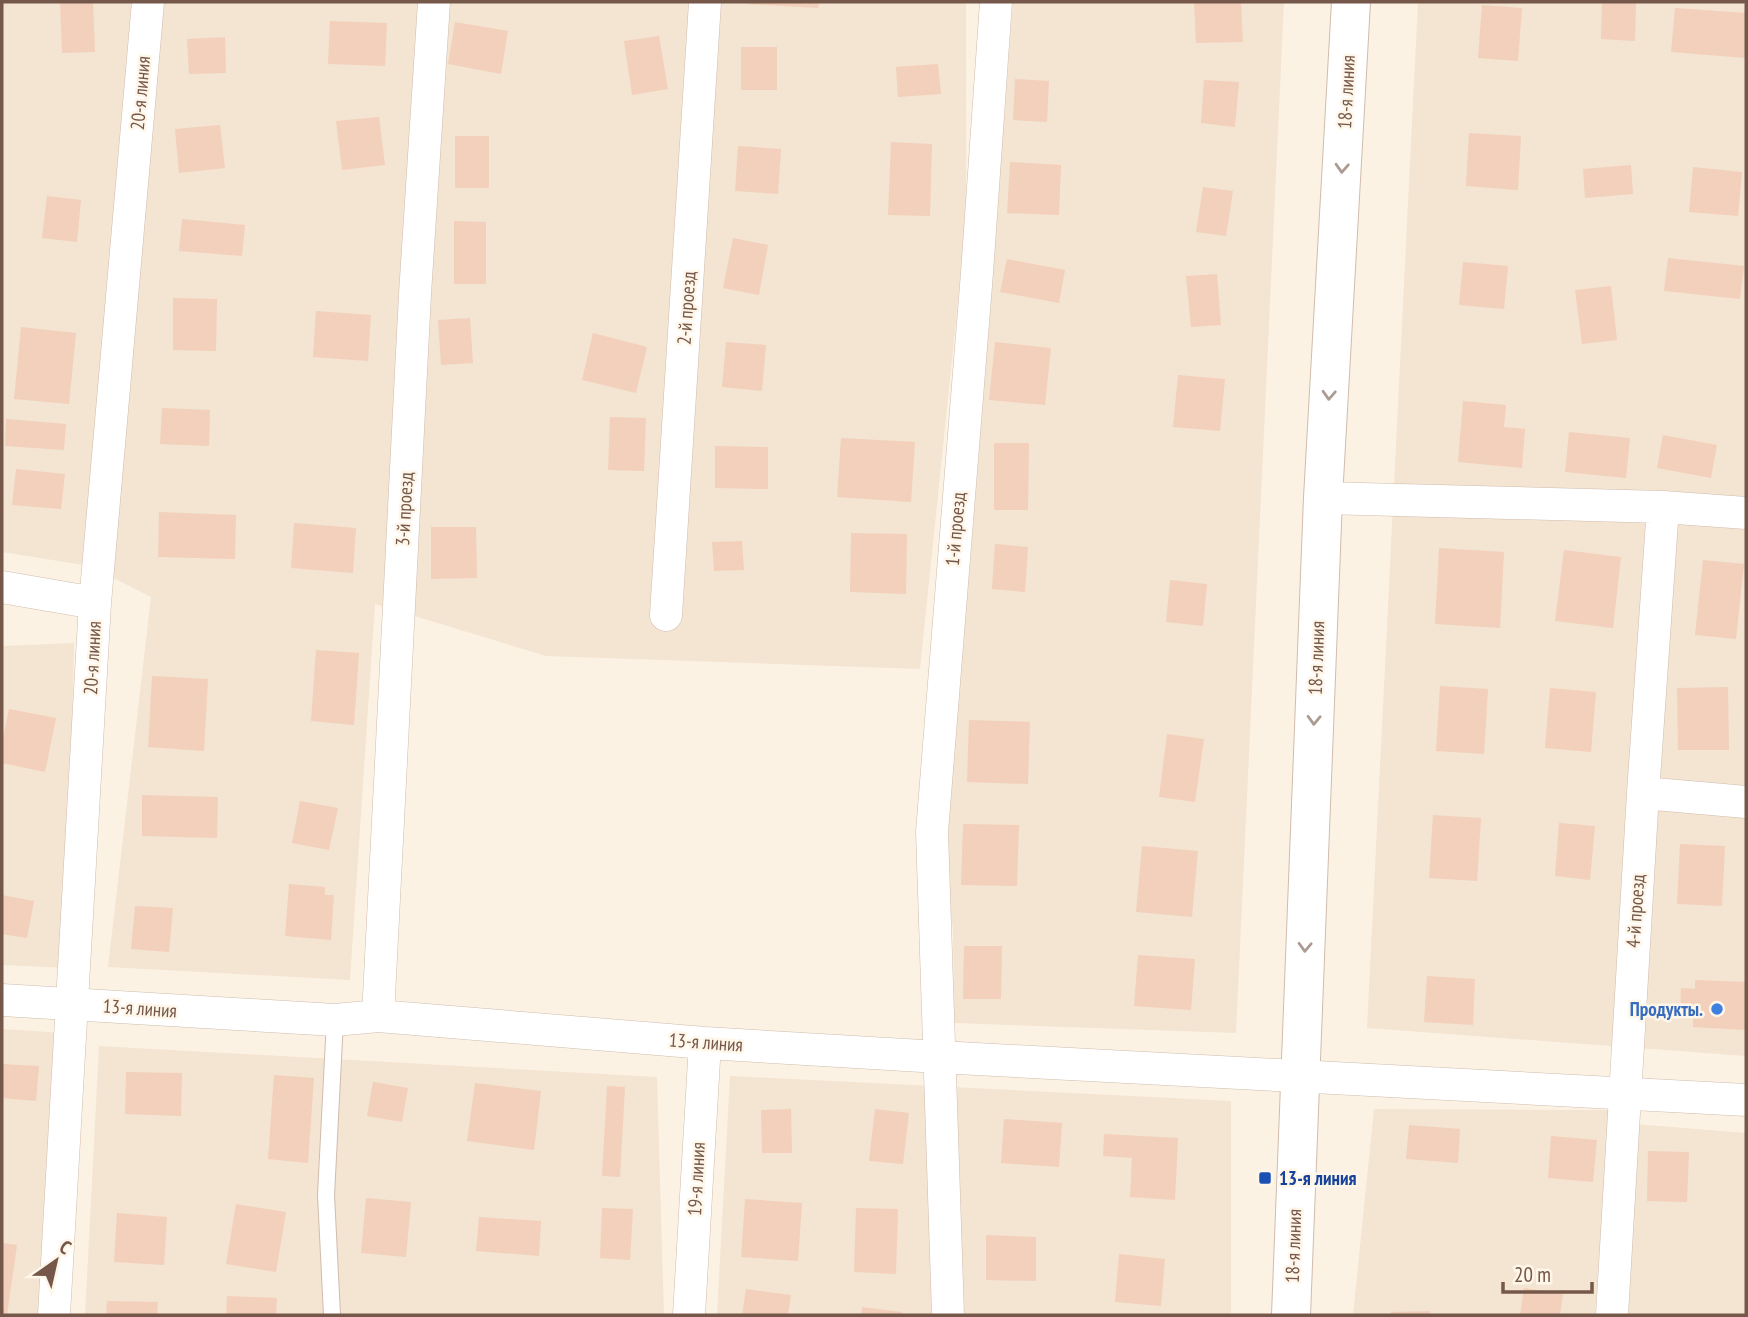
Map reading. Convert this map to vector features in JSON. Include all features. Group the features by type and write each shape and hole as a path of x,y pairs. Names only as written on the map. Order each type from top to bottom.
{"street":[{"name":"20-я линия","path":"54,1315 95,603 148,2"},
{"name":"3-й проезд","path":"378,1016 415,294 434,2"},
{"name":"2-й проезд","path":"666,615 705,2"},
{"name":"1-й проезд","path":"948,1315 932,832 996,2"},
{"name":"18-я линия","path":"1291,1315 1323,498 1351,2"},
{"path":"1323,498 1746,513"},
{"name":"4-й проезд","path":"1612,1315 1663,508"},
{"path":"2,587 95,603"},
{"path":"1643,793 1746,802"},
{"name":"13-я линия","path":"2,1000 335,1020 378,1016 939,1057 1746,1100"},
{"name":"19-я линия","path":"689,1315 705,1042"}],"lane":[{"path":"332,1315 326,1195 335,1020"}],"shaded area":[{"path":"2,2 966,2 966,224 920,669 546,656 375,604 350,980 108,967 151,597 90,566 2,552"},
{"path":"1013,2 1284,2 1236,1033 954,1023 953,930 938,812 970,566"},
{"path":"1418,2 1746,2 1746,1056 1367,1028"},
{"path":"74,643 67,968 2,965 2,646"},
{"path":"2,1029 63,1033 45,1315 2,1315"},
{"path":"99,1046 657,1077 664,1315 85,1315"},
{"path":"730,1076 1231,1101 1231,1315 717,1315"},
{"path":"1374,1109 1610,1110 1595,1315 1353,1315"},
{"path":"1635,1124 1746,1133 1746,1315 1628,1315"}],"building":[{"path":"93,2 95,52 62,53 60,3"},
{"path":"747,2 819,2 818,8"},
{"path":"1194,2 1241,2 1243,42 1196,43"},
{"path":"1602,2 1636,3 1635,41 1601,39"},
{"path":"1482,5 1522,8 1518,61 1478,58"},
{"path":"1675,8 1746,13 1746,58 1671,52"},
{"path":"330,21 387,23 385,66 328,64"},
{"path":"455,22 508,31 501,74 448,64"},
{"path":"659,36 668,89 632,95 624,41"},
{"path":"225,37 226,73 189,74 187,39"},
{"path":"741,47 777,47 777,90 741,90"},
{"path":"938,64 941,94 898,97 896,67"},
{"path":"1015,79 1049,81 1047,122 1013,120"},
{"path":"1204,80 1239,82 1235,127 1201,123"},
{"path":"379,117 385,165 342,170 336,121"},
{"path":"220,125 225,168 179,173 175,129"},
{"path":"1469,133 1521,136 1518,190 1466,186"},
{"path":"455,136 489,136 489,188 455,188"},
{"path":"891,142 932,144 930,216 888,215"},
{"path":"738,146 781,149 778,194 735,191"},
{"path":"1010,162 1061,165 1059,215 1007,213"},
{"path":"1631,165 1633,194 1585,198 1583,169"},
{"path":"1693,167 1742,172 1738,216 1689,212"},
{"path":"1203,187 1233,191 1226,236 1196,232"},
{"path":"47,196 81,200 77,242 42,238"},
{"path":"182,219 245,225 242,256 179,251"},
{"path":"454,221 486,222 486,284 454,284"},
{"path":"733,238 768,245 759,295 723,288"},
{"path":"1668,258 1744,266 1740,299 1664,291"},
{"path":"1007,259 1065,270 1059,303 1000,292"},
{"path":"1463,262 1508,266 1504,309 1459,305"},
{"path":"1217,274 1221,325 1191,327 1186,276"},
{"path":"1611,286 1617,340 1582,344 1575,290"},
{"path":"173,298 217,299 216,351 173,350"},
{"path":"316,311 371,315 368,361 313,357"},
{"path":"470,318 473,363 441,365 438,320"},
{"path":"21,327 76,333 69,404 14,399"},
{"path":"593,333 647,347 636,393 582,380"},
{"path":"726,342 766,345 762,391 722,387"},
{"path":"995,342 1051,348 1045,405 989,400"},
{"path":"1178,375 1225,379 1220,431 1173,427"},
{"path":"1463,401 1506,405 1504,427 1525,429 1522,468 1458,462"},
{"path":"162,408 210,410 209,446 160,444"},
{"path":"610,417 646,418 644,471 608,470"},
{"path":"6,419 66,424 64,450 5,446"},
{"path":"1569,432 1630,438 1626,478 1565,472"},
{"path":"1663,435 1717,445 1711,478 1657,468"},
{"path":"841,438 915,442 911,502 837,497"},
{"path":"994,443 1029,443 1028,510 994,510"},
{"path":"715,446 768,447 768,489 715,488"},
{"path":"16,469 65,474 61,509 12,505"},
{"path":"159,512 236,515 235,559 158,557"},
{"path":"294,523 356,528 353,573 291,568"},
{"path":"431,527 476,527 477,578 431,579"},
{"path":"851,533 907,534 906,594 850,592"},
{"path":"742,541 744,570 714,571 712,542"},
{"path":"995,544 1028,547 1025,592 992,589"},
{"path":"1439,548 1504,552 1500,628 1435,624"},
{"path":"1564,550 1621,557 1613,628 1555,621"},
{"path":"1703,560 1744,564 1736,639 1695,635"},
{"path":"1170,580 1207,584 1203,626 1166,622"},
{"path":"316,650 359,653 354,725 311,721"},
{"path":"152,676 208,679 204,751 148,747"},
{"path":"1440,686 1488,689 1484,754 1436,751"},
{"path":"1728,687 1729,750 1678,750 1677,688"},
{"path":"1550,688 1596,692 1591,752 1545,748"},
{"path":"9,709 56,718 45,772 2,763 2,743"},
{"path":"969,720 1030,722 1028,784 967,782"},
{"path":"1167,734 1204,739 1195,802 1159,797"},
{"path":"142,795 218,797 217,838 142,836"},
{"path":"300,801 338,808 329,850 292,843"},
{"path":"1433,815 1481,818 1477,881 1429,878"},
{"path":"1559,823 1595,826 1590,880 1555,876"},
{"path":"963,824 1019,825 1017,886 961,885"},
{"path":"1680,844 1725,846 1722,906 1677,904"},
{"path":"1142,846 1198,851 1192,917 1136,912"},
{"path":"289,884 325,887 325,895 334,895 331,940 285,936"},
{"path":"2,895 34,901 27,938 2,934"},
{"path":"135,906 173,908 169,952 131,949"},
{"path":"964,946 1002,946 1001,999 963,999"},
{"path":"1138,955 1195,959 1191,1010 1134,1006"},
{"path":"1427,976 1475,979 1473,1025 1424,1022"},
{"path":"1695,980 1746,982 1746,1030 1693,1027 1693,1018 1680,1017 1681,988 1695,989"},
{"path":"2,1064 39,1066 36,1101 2,1098"},
{"path":"126,1072 182,1073 181,1116 125,1114"},
{"path":"274,1075 314,1078 308,1163 268,1159"},
{"path":"373,1082 408,1088 402,1122 367,1116"},
{"path":"475,1083 541,1091 534,1150 467,1141"},
{"path":"607,1086 625,1087 620,1177 602,1176"},
{"path":"791,1109 792,1153 762,1153 761,1110"},
{"path":"875,1109 909,1113 903,1164 869,1161"},
{"path":"1004,1119 1062,1123 1059,1167 1001,1163"},
{"path":"1409,1125 1460,1129 1458,1163 1406,1159"},
{"path":"1104,1134 1178,1138 1175,1200 1130,1197 1132,1158 1103,1156"},
{"path":"1551,1136 1597,1140 1593,1182 1548,1178"},
{"path":"1648,1151 1689,1152 1687,1202 1647,1201"},
{"path":"366,1198 411,1202 406,1257 361,1253"},
{"path":"745,1199 802,1203 798,1261 741,1257"},
{"path":"236,1204 286,1212 276,1272 226,1264"},
{"path":"602,1208 633,1209 630,1260 600,1258"},
{"path":"856,1208 898,1209 896,1274 854,1272"},
{"path":"117,1213 167,1217 164,1265 114,1262"},
{"path":"479,1217 541,1221 539,1256 476,1251"},
{"path":"986,1235 1036,1237 1036,1281 986,1280"},
{"path":"2,1243 17,1245 7,1315 2,1315"},
{"path":"1119,1254 1165,1259 1161,1306 1115,1302"},
{"path":"1524,1288 1563,1294 1560,1315 1520,1315"},
{"path":"746,1289 791,1295 788,1315 742,1315"},
{"path":"227,1296 277,1298 276,1315 226,1315"},
{"path":"107,1301 158,1302 157,1315 106,1315"},
{"path":"862,1307 902,1312 902,1315 861,1315"},
{"path":"1430,1311 1430,1315 1391,1315 1391,1312"}],"place":[{"name":"Продукты.","path":"1717,1009"},
{"name":"13-я линия","path":"1265,1178"}]}
